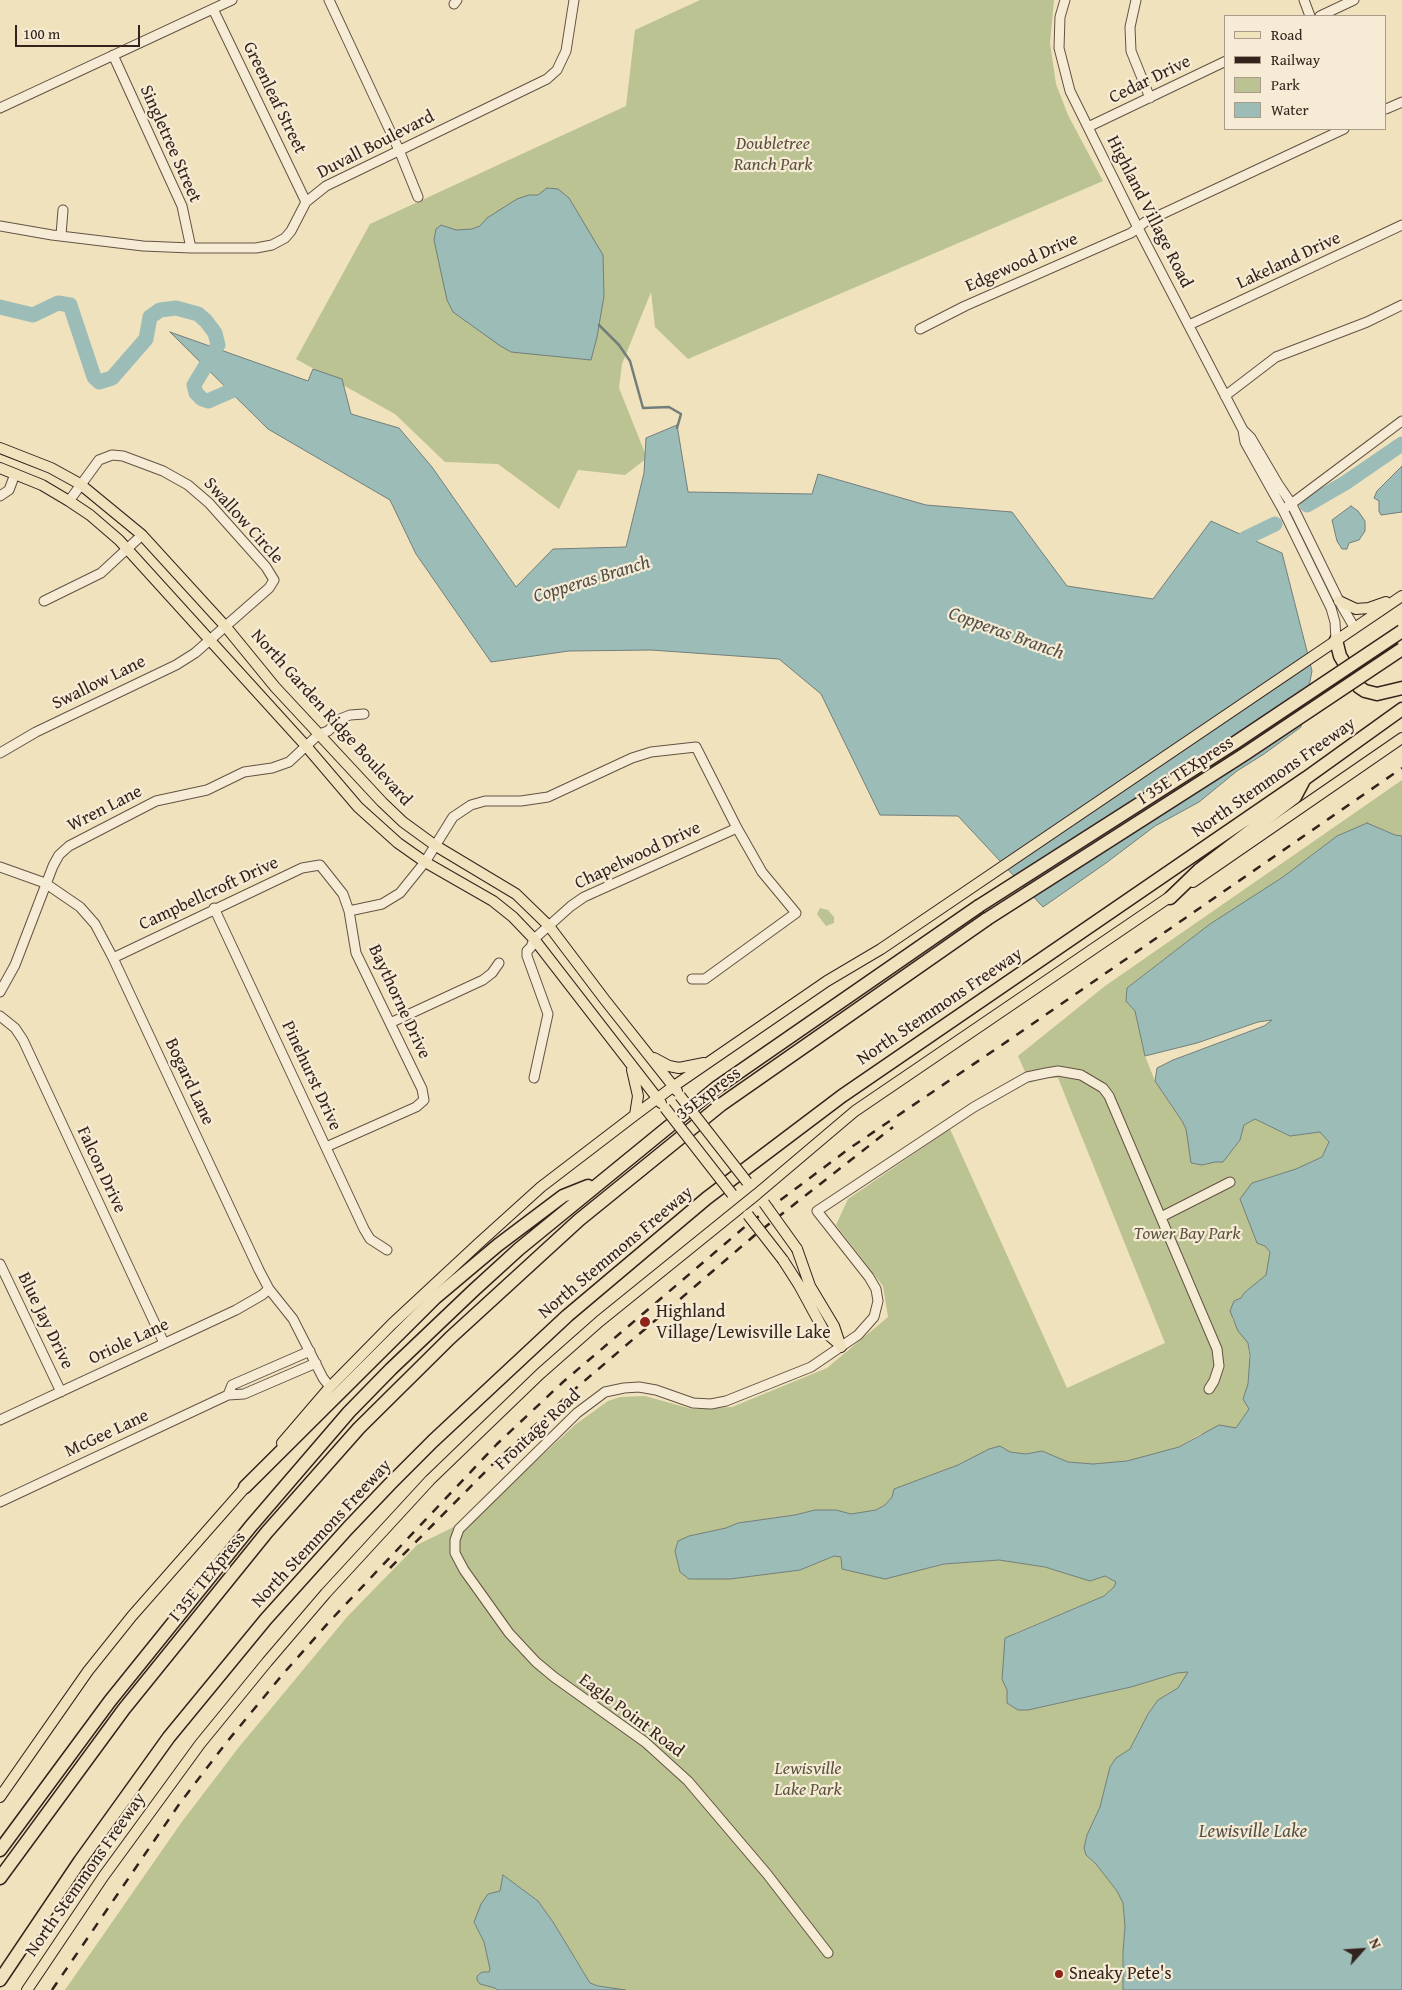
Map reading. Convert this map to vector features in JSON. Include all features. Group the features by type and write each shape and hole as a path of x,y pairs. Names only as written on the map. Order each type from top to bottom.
{"highway":[{"path":"0,1850 110,1701 251,1526 349,1412 474,1290 602,1180 716,1088 979,906 1228,747 1402,631"},
{"path":"1336,640 1340,656 1359,686 1365,691 1377,694 1402,688"},
{"name":"I 35E TEXpress","path":"987,919 1229,765 1402,649"},
{"name":"North Stemmons Freeway","path":"0,1980 80,1861 169,1737 266,1620 348,1528 396,1478 567,1316 701,1203 768,1150 842,1096 1306,778 1402,709"},
{"path":"1170,898 1199,870 1294,797 1306,778"},
{"name":"35Express","path":"469,1319 579,1220 722,1104 987,919"},
{"path":"245,1487 436,1298 498,1245 563,1196 602,1180"},
{"name":"I 35E TEXpress","path":"0,1878 124,1709 267,1532 360,1428 469,1319"},
{"path":"0,1891 26,1842"},
{"path":"2,1990 12,1962"}],"main road":[{"name":"North Garden Ridge Boulevard","path":"0,448 52,468 80,484 142,535 226,627 275,686 382,802 404,822 436,846 516,894 549,926 604,1000 764,1202 797,1249 810,1286 834,1326 841,1346"},
{"name":"North Garden Ridge Boulevard","path":"0,468 42,485 97,521 128,549 306,746 358,807 398,843 425,862 503,908 534,939 783,1260 824,1331 841,1346"},
{"path":"1340,601 1356,609 1369,608 1400,597"},
{"path":"0,1797 88,1671 132,1616 330,1387 392,1324 541,1188 635,1115 710,1061 827,981 881,949 1400,597"},
{"name":"North Stemmons Freeway","path":"27,1990 103,1877 200,1744 326,1593 430,1480 540,1374 855,1111 1402,738"},
{"path":"648,1054 668,1066 679,1068 710,1061"},
{"path":"629,1062 638,1096 635,1115"}],"street":[{"path":"0,108 232,0"},
{"path":"329,0 418,197"},
{"name":"Duvall Boulevard","path":"0,226 143,246 256,248 272,245 291,231 306,202 326,186 547,79 557,70 566,51 574,0"},
{"name":"Highland Village Road","path":"1065,0 1060,17 1060,54 1070,91 1242,430 1245,442 1283,510 1331,608 1335,622 1336,640"},
{"path":"1136,0 1130,28 1132,50 1150,98"},
{"path":"1304,0 1310,15"},
{"path":"1322,15 1354,0"},
{"name":"Greenleaf Street","path":"213,9 306,202"},
{"name":"Singletree Street","path":"113,55 182,206 190,248"},
{"name":"Cedar Drive","path":"1088,128 1224,63"},
{"path":"1387,109 1402,102"},
{"name":"Edgewood Drive","path":"920,329 965,306 1131,233 1146,222 1342,130"},
{"path":"61,235 63,210"},
{"name":"Lakeland Drive","path":"1189,325 1402,225"},
{"path":"1225,396 1276,357 1367,322 1402,305"},
{"path":"1283,510 1402,421"},
{"name":"Highland Village Road","path":"1242,430 1251,438 1291,503 1354,627"},
{"name":"Swallow Circle","path":"69,501 99,460 112,455 123,456 179,479 209,503 266,567 274,580 268,588 211,640"},
{"path":"0,496 8,490 15,474"},
{"path":"44,601 101,573 142,535"},
{"name":"Swallow Lane","path":"0,752 47,727 176,665 211,640"},
{"name":"Wren Lane","path":"0,992 15,965 46,883 59,855 69,846 156,801 207,790 244,772 272,768 289,762 319,734 328,731 340,719 350,715 364,714"},
{"path":"349,912 391,900 400,893 425,862 453,817 470,805 485,801 521,801 548,797 632,758 651,752 696,747 737,828 762,872 796,913 705,979 692,979"},
{"name":"Chapelwood Drive","path":"534,939 584,897 737,828"},
{"name":"Baythorne Drive","path":"320,865 343,894 349,912 356,953 422,1089 424,1100 416,1107 326,1147"},
{"name":"Campbellcroft Drive","path":"113,958 214,908 302,868 320,865"},
{"name":"Bogard Lane","path":"0,867 46,883 80,907 95,924 113,958 259,1270 269,1289 293,1319 330,1387"},
{"name":"Pinehurst Drive","path":"214,908 364,1229 370,1239 387,1250"},
{"path":"534,939 527,951 527,956 548,1014 534,1078"},
{"path":"390,1023 483,980 492,973 499,963"},
{"name":"Falcon Drive","path":"0,1016 15,1028 23,1040 164,1343"},
{"name":"Frontage Road","path":"464,1523 577,1413 605,1392 639,1387 656,1390 694,1403 719,1403 735,1399 805,1370 858,1335 871,1322 876,1312 877,1295 869,1277 817,1211 974,1107 1027,1077 1058,1071 1081,1076 1103,1088 1109,1096 1161,1216"},
{"path":"1209,1389 1219,1366 1217,1349 1161,1216 1230,1182"},
{"name":"Blue Jay Drive","path":"0,1264 61,1392"},
{"name":"Oriole Lane","path":"0,1420 246,1305 269,1289"},
{"name":"McGee Lane","path":"228,1395 232,1385 310,1351"},
{"name":"McGee Lane","path":"0,1502 228,1395 244,1394 316,1363"},
{"name":"Eagle Point Road","path":"464,1523 455,1540 455,1553 464,1570 509,1634 536,1662 554,1677 645,1742 688,1781 767,1874 828,1954"}],"green space":[{"name":"Doubletree Ranch Park","path":"700,0 1054,0 1050,43 1056,84 1068,115 1103,181 688,359 655,327 651,292 622,364 619,388 647,458 625,475 578,470 559,509 498,464 445,462 395,414 296,359 370,224 626,106 635,30"},
{"name":"Lewisville Lake Park","path":"1402,780 1402,836 1367,823 1337,836 1283,877 1210,924 1127,988 1126,1001 1135,1011 1145,1056 1155,1081 1186,1129 1191,1163 1202,1165 1223,1162 1240,1140 1244,1125 1255,1119 1290,1136 1321,1132 1329,1142 1322,1157 1296,1169 1263,1179 1240,1199 1257,1242 1265,1246 1270,1252 1266,1275 1244,1293 1241,1298 1234,1301 1232,1319 1248,1343 1250,1368 1248,1384 1243,1399 1249,1409 1236,1428 1200,1434 1179,1447 1127,1461 1093,1464 1068,1462 1042,1451 1026,1454 1010,1452 973,1457 958,1465 894,1489 892,1497 885,1505 876,1510 851,1514 836,1510 815,1510 795,1515 738,1523 726,1528 689,1536 678,1541 675,1551 680,1572 689,1579 730,1579 800,1570 834,1556 841,1557 842,1569 857,1572 926,1569 944,1564 999,1560 1045,1567 1090,1581 1104,1576 1117,1582 1104,1596 1015,1633 1002,1679 1018,1710 1028,1710 1131,1687 1177,1673 1188,1672 1178,1688 1158,1700 1148,1714 1130,1749 1116,1758 1110,1767 1100,1807 1087,1835 1084,1848 1086,1855 1096,1864 1117,1891 1123,1903 1125,1927 1123,1990 626,1990 598,1986 590,1983 538,1901 503,1875 500,1891 474,1922 484,1942 490,1969 489,1972 482,1972 477,1976 480,1984 497,1990 65,1990 181,1823 239,1747 347,1617 417,1545 478,1515 576,1424 608,1401 620,1397 645,1396 692,1409 732,1407 827,1368 888,1317 883,1286 836,1225 848,1199 950,1129 1067,1388 1165,1343 1058,1078 1040,1078 1030,1083 1018,1056 1105,986"},
{"path":"820,908 828,910 834,917 834,923 826,926 817,914"}],"water":[{"path":"547,188 558,189 569,198 603,255 604,296 591,360 511,352 453,312 447,300 434,240 436,229 441,225 456,230 472,229 480,226 487,218 517,199 529,195 538,195"},
{"path":"170,332 308,381 313,369 342,379 351,414 399,428 432,467 516,587 553,549 626,547 644,473 646,438 677,425 688,492 812,494 818,474 926,505 1012,512 1067,586 1153,599 1211,521 1282,553 1312,671 1301,727 1237,771 1199,802 1155,826 1043,907 958,816 880,815 821,694 779,659 651,650 569,651 491,662 416,554 390,500 268,429"},
{"path":"1402,466 1402,512 1381,515 1379,501 1374,498 1377,491"},
{"path":"1351,506 1358,511 1365,521 1365,531 1359,540 1349,543 1347,549 1342,549 1337,541 1332,520"},
{"name":"Lewisville Lake","path":"1367,823 1402,836 1402,1990 1123,1990 1125,1927 1123,1903 1117,1891 1096,1864 1086,1855 1084,1848 1087,1835 1100,1807 1110,1767 1116,1758 1130,1749 1148,1714 1158,1700 1178,1688 1188,1672 1177,1673 1131,1687 1028,1710 1018,1710 1007,1703 1007,1690 1002,1679 1005,1638 1104,1596 1114,1587 1116,1582 1105,1576 1090,1581 1045,1567 999,1560 944,1564 885,1579 842,1569 841,1557 834,1556 800,1570 730,1579 689,1579 680,1572 675,1551 678,1541 689,1536 726,1528 738,1523 795,1515 815,1510 836,1510 851,1514 876,1510 885,1505 892,1497 894,1489 958,1465 989,1449 1000,1446 1010,1452 1026,1454 1042,1451 1068,1462 1093,1464 1127,1461 1179,1447 1219,1425 1236,1428 1249,1409 1243,1399 1248,1384 1250,1356 1248,1343 1238,1331 1230,1311 1234,1301 1241,1298 1244,1293 1266,1275 1270,1252 1265,1246 1257,1243 1240,1199 1252,1183 1296,1169 1322,1157 1329,1142 1320,1132 1290,1136 1255,1119 1244,1125 1240,1140 1223,1162 1202,1165 1191,1163 1186,1129 1155,1081 1157,1068 1173,1060 1264,1026 1272,1020 1258,1022 1197,1043 1145,1056 1135,1011 1126,1001 1127,988 1210,924 1283,877 1337,836"},
{"path":"503,1875 538,1901 590,1983 626,1990 497,1990 480,1984 477,1976 482,1972 489,1972 490,1969 484,1942 474,1922 481,1904 488,1894 500,1891"}],"waterway":[{"name":"Copperas Branch","path":"0,307 33,315 58,303 70,305 94,377 99,382 112,378 146,339 150,317 160,310 176,308 198,314 215,333 218,345 194,385 196,393 202,399 208,401 247,384"},
{"path":"599,325 619,345 630,361 643,408 669,407 681,414 677,428"},
{"name":"Copperas Branch","path":"1307,505 1345,483 1402,444"},
{"name":"Copperas Branch","path":"1234,552 1246,538 1275,524"}],"railway":[{"path":"52,1990 180,1803 283,1674 329,1622 497,1444 563,1382 747,1225 850,1148 1402,768"},
{"path":"390,1568 498,1459 575,1389 755,1235 893,1127"}],"place":[{"name":"Highland Village/Lewisville Lake","path":"645,1322"},
{"name":"Sneaky Pete's","path":"1059,1974"}],"park label":[{"name":"Tower Bay Park","path":"1187,1234"}]}
